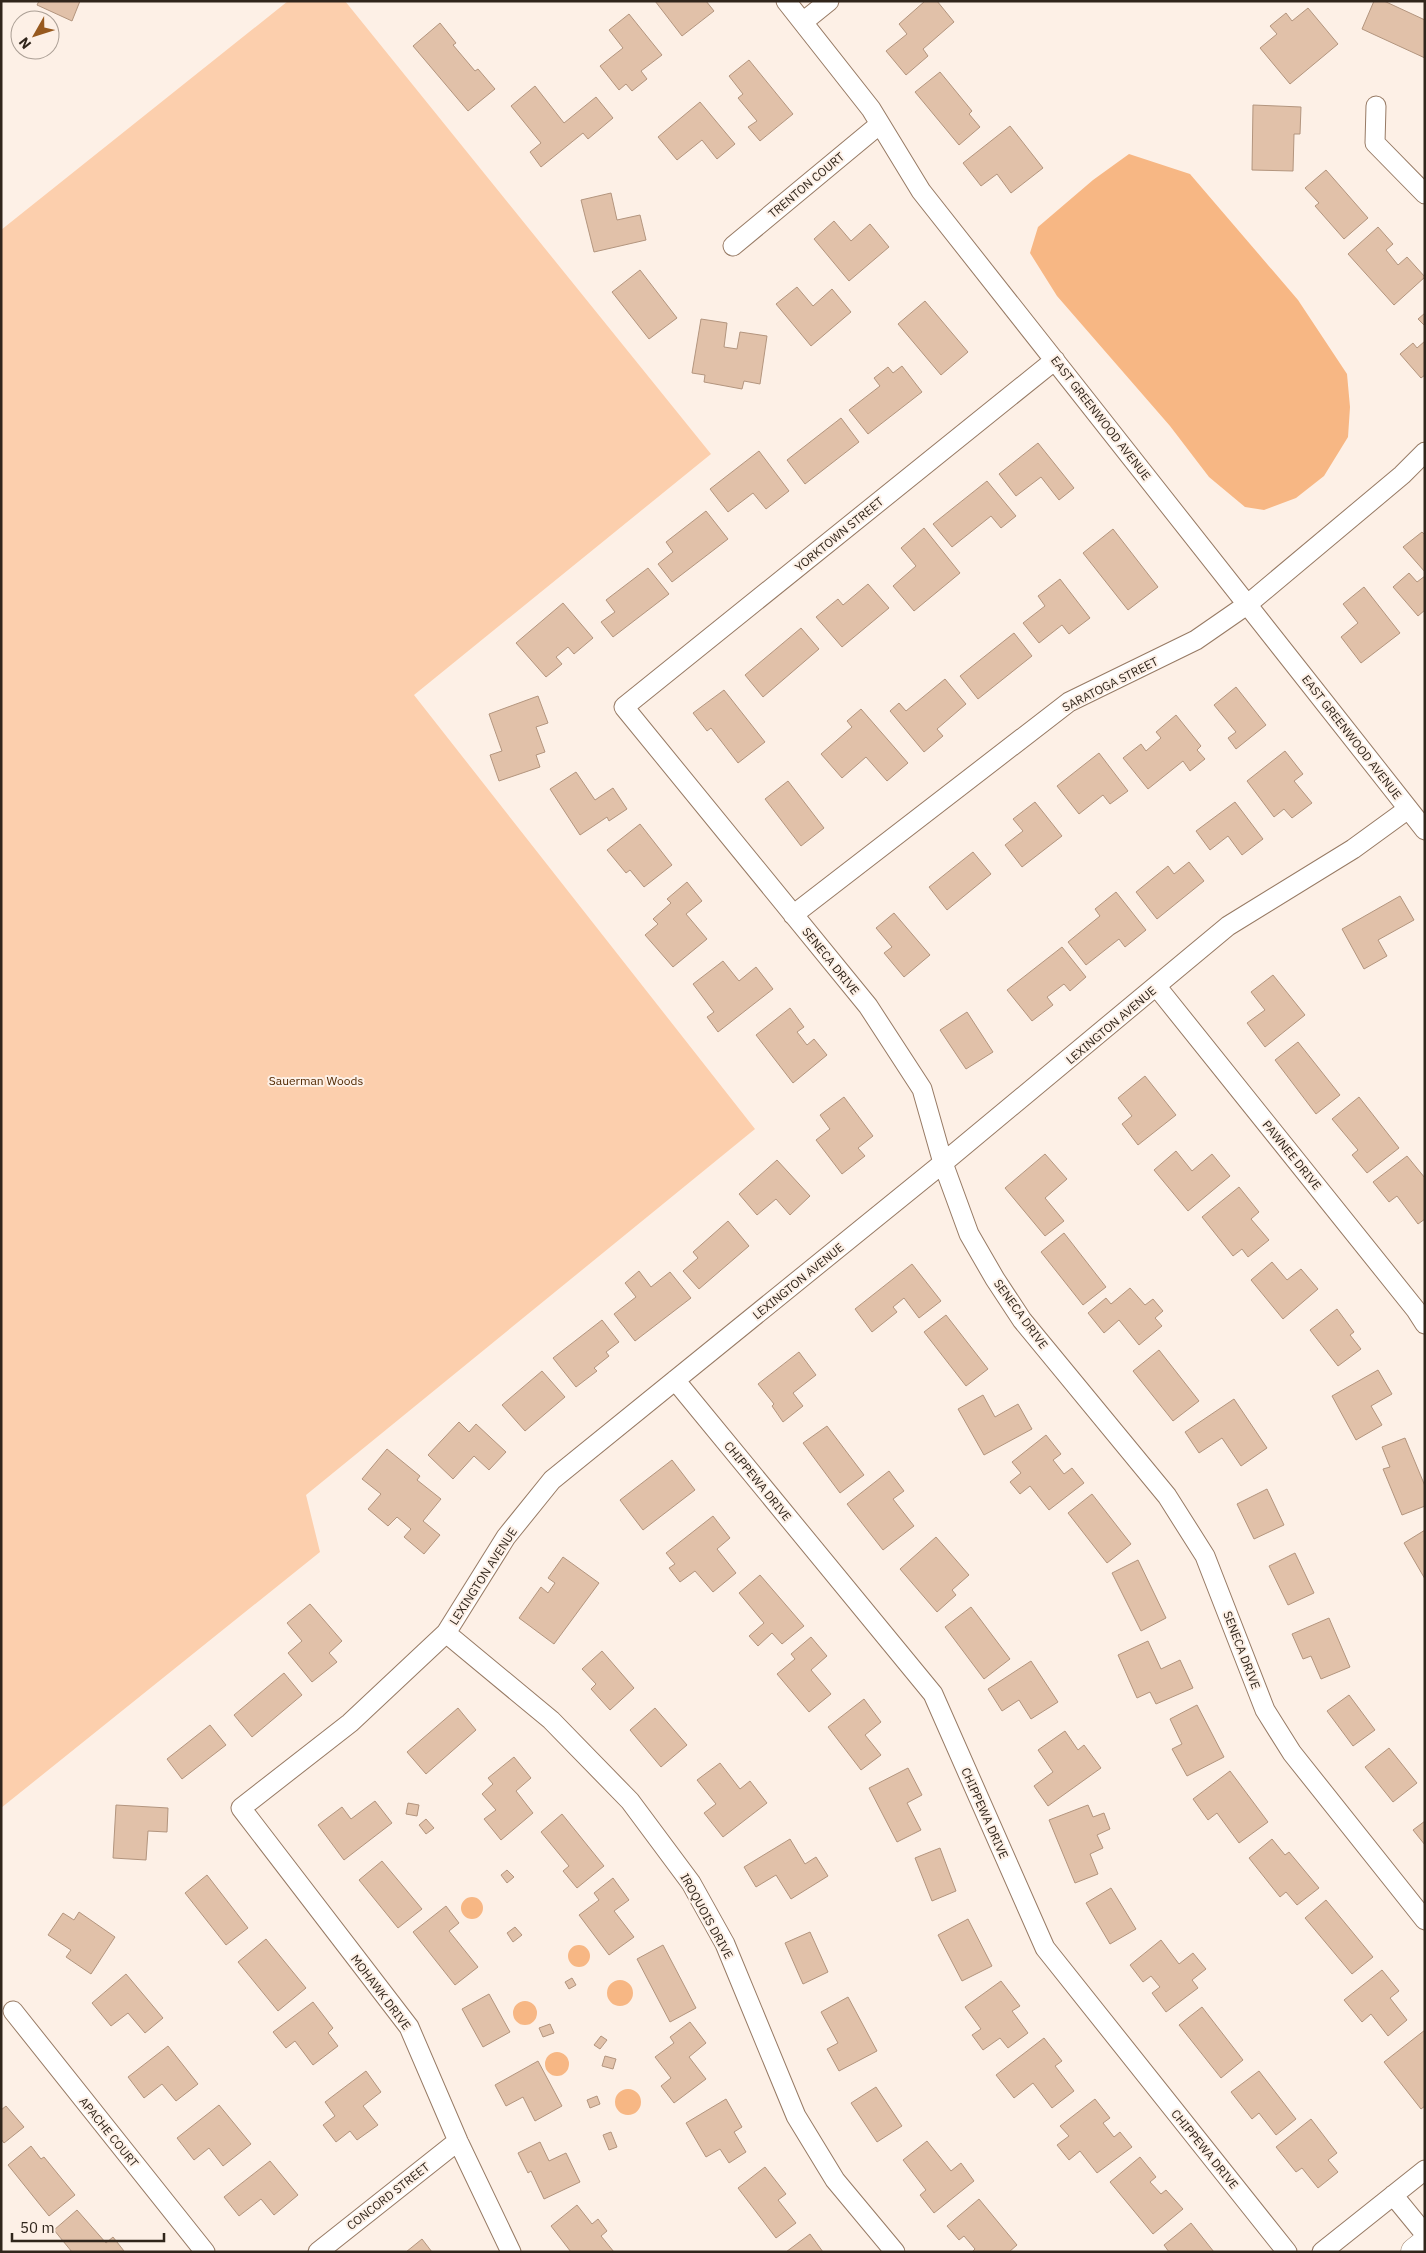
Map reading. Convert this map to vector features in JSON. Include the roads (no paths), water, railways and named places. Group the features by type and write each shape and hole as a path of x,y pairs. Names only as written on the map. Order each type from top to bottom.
{"main road":[{"path":"1415,2252 1425,2244"}],"street":[{"name":"EAST GREENWOOD AVENUE","path":"786,1 871,109 920,191 1425,830"},
{"path":"803,22 830,1"},
{"path":"1376,106 1375,143 1425,194"},
{"name":"TRENTON COURT","path":"733,246 880,124"},
{"name":"YORKTOWN STREET","path":"624,707 1055,360"},
{"name":"SARATOGA STREET","path":"793,914 1070,702 1196,640 1248,604 1402,475 1425,452"},
{"name":"SENECA DRIVE","path":"624,707 868,1006 922,1089 943,1164 969,1234 1006,1295 1022,1320 1166,1496 1205,1556 1265,1710 1292,1753 1425,1920"},
{"name":"LEXINGTON AVENUE","path":"241,1808 350,1723 446,1633 506,1537 552,1480 943,1164 1228,926 1353,849 1408,809"},
{"name":"PAWNEE DRIVE","path":"1157,987 1416,1310 1425,1324"},
{"name":"CHIPPEWA DRIVE","path":"674,1380 933,1694 1045,1948 1287,2252"},
{"name":"IROQUOIS DRIVE","path":"446,1633 551,1720 630,1801 691,1883 725,1944 796,2116 835,2180 895,2252"},
{"name":"MOHAWK DRIVE","path":"241,1808 409,2027 458,2141 512,2252"},
{"name":"APACHE COURT","path":"13,2011 205,2252"},
{"name":"CONCORD STREET","path":"318,2252 458,2141"},
{"path":"1322,2252 1425,2170"},
{"path":"1393,2195 1425,2234"}],"park label":[{"name":"Sauerman Woods","path":"316,1080"}]}
